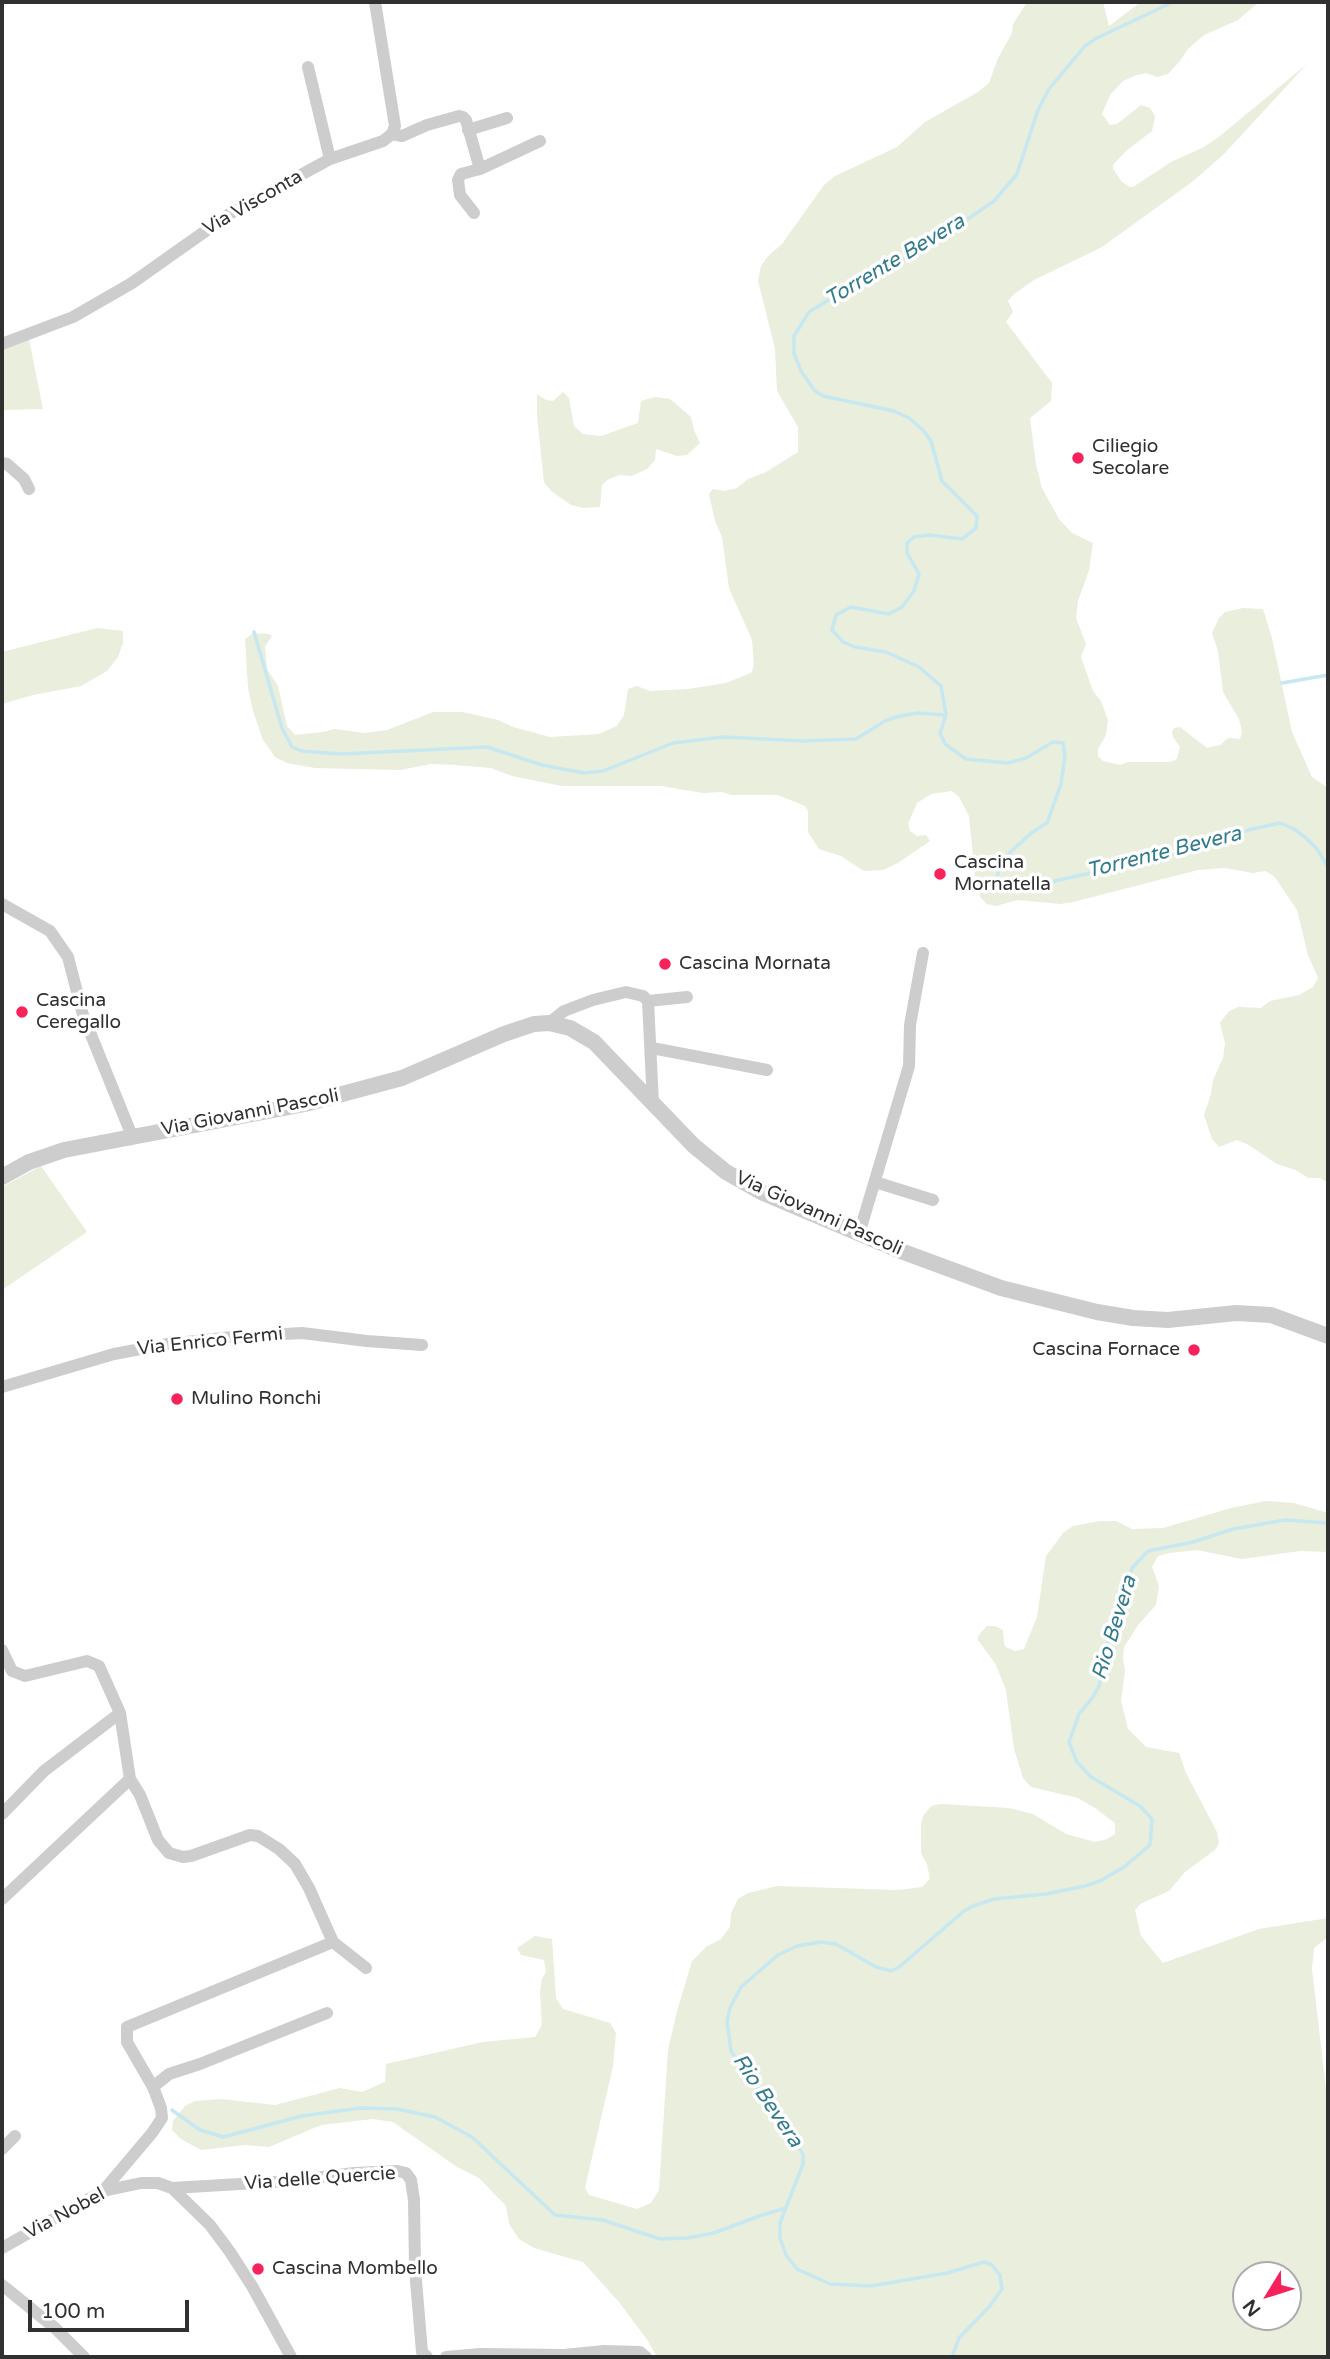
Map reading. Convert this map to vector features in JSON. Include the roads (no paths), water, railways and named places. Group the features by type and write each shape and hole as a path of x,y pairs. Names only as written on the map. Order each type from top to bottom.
{"street":[{"path":"375,2 395,126 392,134"},
{"path":"308,67 330,159"},
{"name":"Via Visconta","path":"2,344 73,317 132,283 231,213 330,159 383,141 392,134 402,136 427,125 459,116 466,120 468,130"},
{"path":"480,169 468,130 507,118"},
{"path":"474,213 460,195 458,180 461,174 480,169 540,141"},
{"path":"2,463 7,464 24,479 29,489"},
{"path":"2,904 50,931 68,957 83,1015 98,1057 132,1136"},
{"path":"859,1234 909,1066 910,1025 923,953"},
{"path":"549,1023 564,1012 616,993 636,993 648,1001 687,997"},
{"path":"648,1001 653,1104"},
{"name":"Via Giovanni Pascoli","path":"2,1177 20,1166 52,1153 305,1104 356,1091 410,1075 504,1034 534,1024 549,1023 570,1028 594,1042 702,1154 726,1172 763,1193 859,1234 990,1284 1079,1308 1153,1320 1236,1313 1271,1315 1328,1336"},
{"path":"652,1048 767,1070"},
{"path":"875,1181 933,1200"},
{"name":"Via Enrico Fermi","path":"2,1387 114,1354 168,1344 232,1337 302,1333 368,1342 422,1345"},
{"path":"2,1650 12,1671 25,1676 87,1661 93,1661 99,1666 120,1713 130,1779 140,1795 158,1840 169,1853 191,1856 250,1835 258,1836 279,1849 295,1864 333,1942 366,1968"},
{"path":"2,1814 44,1771 120,1713"},
{"path":"2,1899 130,1779"},
{"path":"103,2191 162,2118 153,2087 127,2042 127,2027 333,1942"},
{"path":"153,2087 169,2074 327,2013"},
{"path":"2,2148 15,2136"},
{"name":"Via delle Quercie","path":"173,2189 291,2182 354,2173 406,2173 411,2180 414,2200 415,2269 422,2352 427,2357"},
{"name":"Via Nobel","path":"2,2248 103,2191 141,2183 158,2183 173,2189"},
{"path":"173,2189 210,2225 230,2252 291,2357"},
{"path":"2,2285 55,2328 84,2357"},
{"path":"446,2357 480,2354 564,2355 604,2351 643,2355"}],"waterway":[{"name":"Torrente Bevera","path":"1173,2 1085,46 1049,89 1038,110 1017,174 994,201 924,249 809,312 794,336 794,353 801,371 814,390 823,396 894,411 909,418 931,441 942,481 977,516 976,528 962,539 929,535 914,537 907,543 907,553 919,574 914,591 902,607 889,614 851,607 836,615 832,630 843,642 855,647 886,652 919,667 941,686 946,715 940,733 945,744 966,759 1008,763 1026,758 1053,742 1063,743 1065,756 1061,784 1047,823 1031,833 1000,862 997,880 1005,886 1023,888 1095,872 1149,856 1181,854 1210,846 1248,830 1280,823 1306,838 1317,849 1328,867"},
{"path":"254,632 282,728 292,747 302,751 341,754 487,747 542,765 584,773 603,771 673,743 723,737 803,741 856,739 896,717 917,713 945,715"},
{"path":"1282,683 1328,675"},
{"name":"Rio Bevera","path":"952,2357 959,2338 989,2307 1002,2289 1000,2275 992,2265 984,2262 947,2273 871,2286 830,2284 797,2269 786,2255 780,2238 780,2223 803,2164 803,2154 731,2051 727,2021 730,2008 741,1987 778,1955 797,1946 821,1942 836,1944 876,1967 891,1971 973,1906 994,1899 1046,1894 1085,1886 1124,1867 1150,1845 1152,1819 1140,1806 1091,1777 1077,1762 1069,1742 1079,1714 1100,1684 1102,1661 1132,1568 1148,1551 1193,1542 1233,1529 1285,1520 1328,1523"},
{"path":"172,2110 200,2130 223,2137 302,2116 361,2108 397,2109 435,2117 472,2137 555,2215 603,2220 660,2239 714,2233 786,2208"}],"place":[{"name":"Ciliegio Secolare","path":"1078,458"},
{"name":"Cascina Mornatella","path":"940,874"},
{"name":"Cascina Mornata","path":"665,964"},
{"name":"Cascina Ceregallo","path":"22,1012"},
{"name":"Cascina Fornace","path":"1194,1350"},
{"name":"Mulino Ronchi","path":"177,1399"},
{"name":"Cascina Mombello","path":"258,2269"}]}
